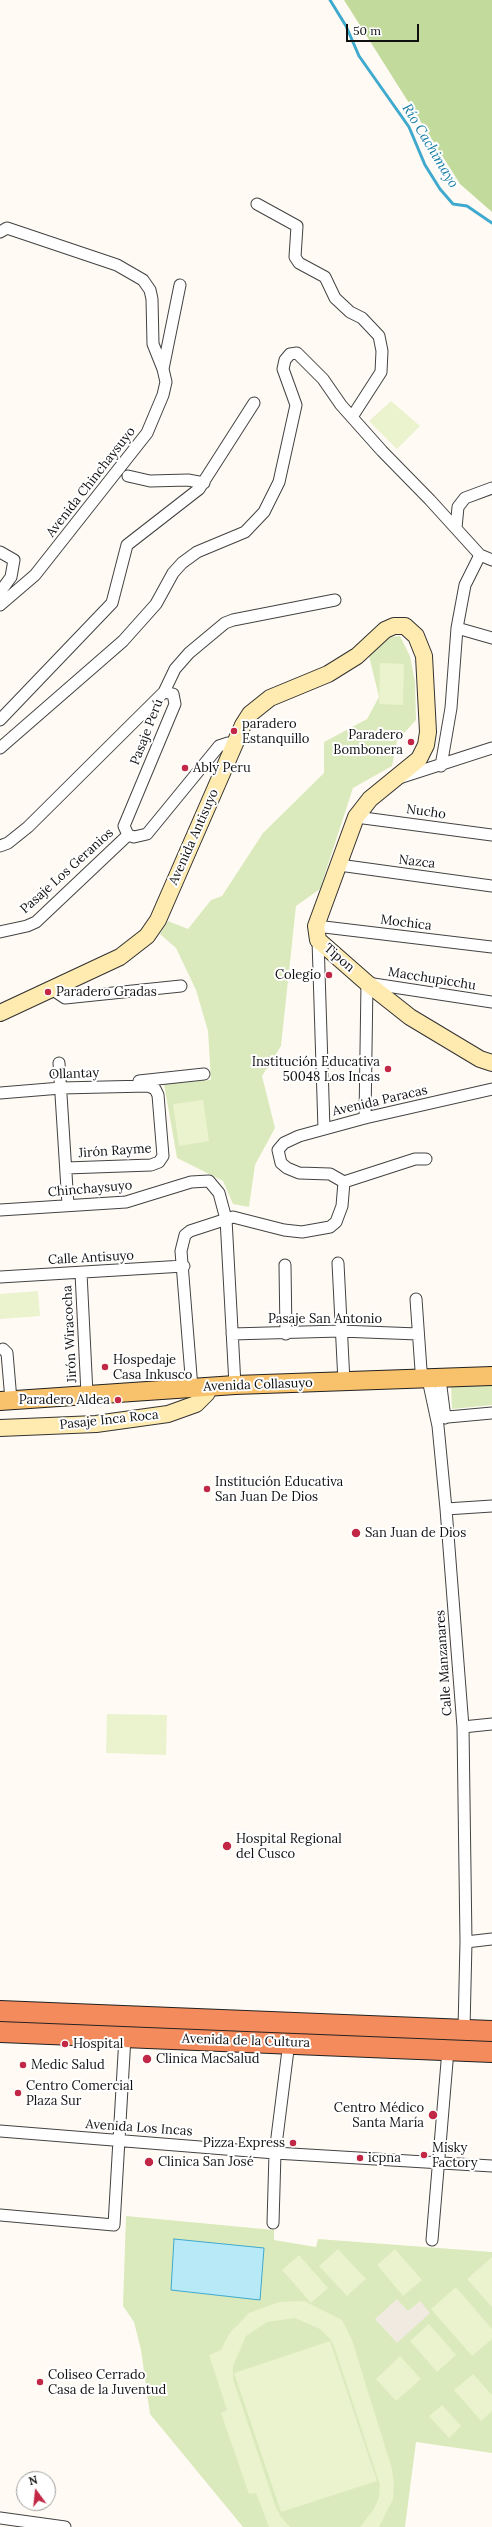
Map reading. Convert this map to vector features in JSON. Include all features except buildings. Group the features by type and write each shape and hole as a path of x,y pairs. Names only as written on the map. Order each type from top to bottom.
{"highway":[{"name":"Avenida de la Cultura","path":"0,2011 492,2030"},
{"name":"Avenida de la Cultura","path":"0,2032 289,2042 492,2052"}],"main road":[{"name":"Avenida Collasuyo","path":"6,1401 86,1394 235,1385 492,1376"}],"street":[{"path":"257,204 296,226 296,257 300,263 325,277 335,298 350,312 362,318 379,336 382,350 381,372 352,418"},
{"path":"0,232 7,228 117,265 143,280 150,290 152,299 153,344 163,369"},
{"name":"Avenida Chinchaysuyo","path":"0,605 36,575 147,434 163,394 166,382 163,369 180,285"},
{"path":"0,748 123,641 156,604 173,574 182,563 197,552 245,532 264,512 279,482 296,405 284,369 285,360 290,354 297,353 304,358 352,418 480,555 492,560"},
{"path":"0,720 112,604 127,545 199,489 254,404"},
{"path":"128,476 150,481 188,480 204,483"},
{"path":"456,528 458,507 465,498 492,488"},
{"path":"0,552 14,560 11,577 0,592"},
{"path":"441,766 451,708 457,628 465,585 480,555"},
{"path":"164,692 175,669 189,653 225,623 233,620 335,600"},
{"name":"Avenida Antisuyo","path":"0,1012 120,957 150,933 234,746 250,714 270,698 328,674 357,656 385,630 394,626 405,626 416,636 424,656 428,732 426,745 419,759 393,780"},
{"path":"457,628 492,638"},
{"name":"Pasaje Perú","path":"0,846 8,843 28,827 164,692 173,694 176,704 124,826 128,835"},
{"path":"128,835 134,837 147,834 215,751 226,743 231,743 234,746"},
{"path":"324,1129 317,933 356,817 370,799 393,780 441,766 492,748"},
{"name":"Nucho","path":"356,817 492,835"},
{"name":"Pasaje Los Geranios","path":"0,932 27,926 36,922 128,835"},
{"name":"Nazca","path":"339,865 492,886"},
{"name":"Mochica","path":"317,933 492,946"},
{"name":"Tipon","path":"317,933 367,983 410,1017 480,1059 492,1063"},
{"path":"365,1118 367,983"},
{"name":"Macchupicchu","path":"367,983 492,1002"},
{"path":"50,988 65,998 180,986"},
{"path":"59,1063 68,1205"},
{"path":"60,1088 204,1074"},
{"name":"Ollantay","path":"0,1093 60,1088 148,1086 155,1089 158,1095 163,1156"},
{"name":"Avenida Paracas","path":"344,1182 330,1174 299,1173 287,1168 281,1163 278,1150 284,1143 299,1136 365,1118 492,1089"},
{"name":"Jirón Rayme","path":"66,1168 150,1165 158,1162 163,1156"},
{"path":"200,1388 182,1251 185,1235 190,1231 226,1219 237,1218 268,1228 302,1232 330,1228 336,1222 342,1206 344,1182 415,1160 426,1159"},
{"name":"Chinchaysuyo","path":"0,1210 129,1202 191,1182 209,1181 219,1193 226,1219"},
{"path":"226,1219 235,1385"},
{"path":"338,1263 340,1331 344,1382"},
{"path":"285,1265 286,1334"},
{"name":"Calle Antisuyo","path":"0,1277 184,1266"},
{"name":"Jirón Wiracocha","path":"81,1273 86,1394"},
{"name":"Calle Manzanares","path":"416,1299 421,1370 434,1379 441,1418 446,1509 463,1727 466,1942 464,2030"},
{"name":"Pasaje San Antonio","path":"232,1334 286,1334 340,1331 418,1334"},
{"path":"3,1349 7,1353 6,1401"},
{"name":"Pasaje Inca Roca","path":"0,1428 96,1424 168,1414 196,1404 206,1393 200,1388"},
{"path":"441,1418 492,1413"},
{"path":"446,1509 492,1506"},
{"path":"463,1727 492,1724"},
{"path":"466,1942 492,1939"},
{"path":"0,2215 114,2224 125,2037"},
{"path":"273,2223 275,2153 289,2042"},
{"path":"432,2240 448,2050"},
{"name":"Avenida Los Incas","path":"0,2131 275,2153 439,2161 492,2166"},
{"path":"0,2518 17,2524 65,2527"}],"green space":[{"path":"344,0 492,0 492,212 460,184"},
{"path":"391,401 420,426 397,449 369,421"},
{"path":"400,636 410,656 415,682 416,720 397,741 392,766 353,788 320,889 296,906 281,1046 262,1076 275,1128 255,1165 249,1207 233,1204 223,1181 177,1158 164,1084 211,1080 208,1031 196,990 176,948 160,934 168,921 188,929 211,900 222,896 263,833 324,773 324,742 367,719 379,697 369,656 385,638"},
{"path":"380,663 404,664 403,705 379,704"},
{"path":"203,1100 209,1141 179,1146 173,1104"},
{"path":"38,1291 40,1316 0,1319 0,1294"},
{"path":"492,1385 492,1405 452,1409 451,1386"},
{"path":"107,1714 167,1715 166,1755 106,1753"},
{"path":"126,2216 274,2230 274,2240 316,2247 318,2239 492,2252 492,2453 416,2442 405,2527 243,2527 150,2414 141,2350 134,2322 123,2306"},
{"path":"338,2249 366,2279 347,2296 319,2266"},
{"path":"395,2249 422,2280 403,2296 377,2265"},
{"path":"299,2255 328,2288 311,2303 282,2270"},
{"path":"492,2257 492,2307 467,2279"},
{"path":"456,2287 492,2329 492,2339 472,2356 431,2309"},
{"path":"304,2301 342,2320 352,2340 392,2469 394,2485 393,2499 379,2527 360,2527 374,2509 379,2497 380,2485 335,2349 331,2340 320,2329 295,2318 267,2322 246,2336 233,2366 233,2379 275,2505 281,2517 290,2527 269,2527 256,2493 249,2494 221,2413 227,2410 209,2355 221,2350 229,2334 249,2313 279,2302"},
{"path":"429,2324 456,2355 437,2372 410,2341"},
{"path":"330,2341 377,2481 281,2512 234,2373"},
{"path":"400,2356 421,2379 396,2401 376,2379"},
{"path":"473,2374 492,2395 492,2411 481,2421 454,2390"},
{"path":"442,2405 461,2426 449,2438 429,2416"}],"shaded area":[{"path":"397,2299 408,2311 420,2301 430,2313 397,2343 375,2319"}],"water":[{"path":"174,2239 264,2248 260,2300 171,2290"}],"waterway":[{"name":"Río Cachimayo","path":"330,0 346,26 359,56 409,127 425,165 440,189 453,204 467,206 492,223"}],"place":[{"name":"paradero Estanquillo","path":"234,731"},
{"name":"Paradero Bombonera","path":"411,742"},
{"name":"Ably Peru","path":"185,768"},
{"name":"Colegio","path":"329,975"},
{"name":"Paradero Gradas","path":"48,992"},
{"name":"Institución Educativa 50048 Los Incas","path":"388,1069"},
{"name":"Hospedaje Casa Inkusco","path":"105,1367"},
{"name":"Paradero Aldea","path":"118,1400"},
{"name":"Institución Educativa San Juan De Dios","path":"207,1489"},
{"name":"San Juan de Dios","path":"356,1533"},
{"name":"Hospital Regional del Cusco","path":"227,1846"},
{"name":"Hospital","path":"65,2044"},
{"name":"Clinica MacSalud","path":"147,2059"},
{"name":"Medic Salud","path":"23,2065"},
{"name":"Centro Comercial Plaza Sur","path":"18,2093"},
{"name":"Centro Médico Santa María","path":"433,2115"},
{"name":"Pizza Express","path":"293,2143"},
{"name":"Misky Factory","path":"424,2155"},
{"name":"icpna","path":"360,2158"},
{"name":"Clinica San José","path":"149,2162"},
{"name":"Coliseo Cerrado Casa de la Juventud","path":"40,2382"}]}
